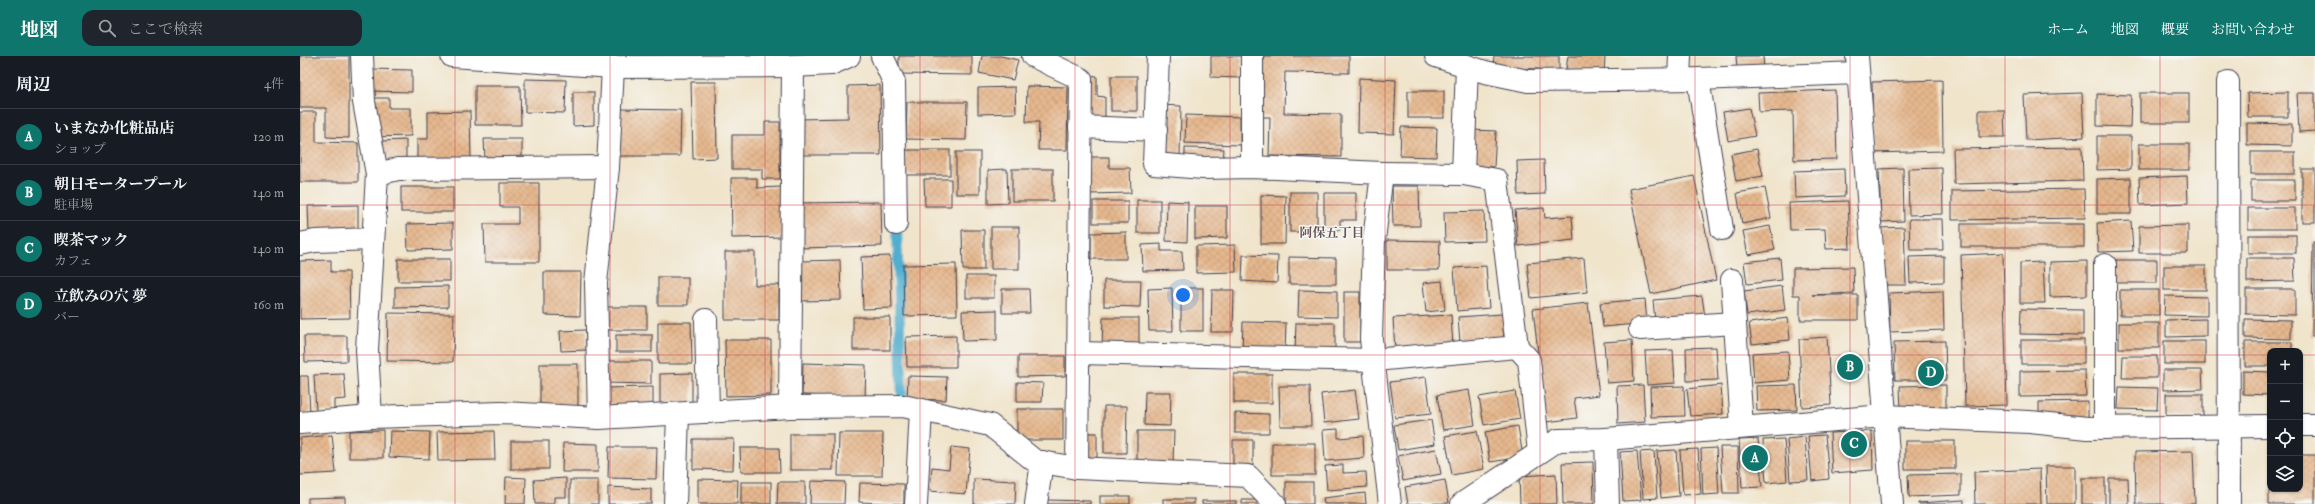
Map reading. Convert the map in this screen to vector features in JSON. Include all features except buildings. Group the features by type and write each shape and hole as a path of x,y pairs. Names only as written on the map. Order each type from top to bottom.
{"street":[{"path":"362,56 364,102 377,174 367,350 371,417"},
{"path":"452,56 613,67 793,66 831,64 848,56"},
{"path":"882,56 894,82 896,224"},
{"path":"1033,56 1081,79 1077,468"},
{"path":"1158,56 1154,164 1203,168 1252,167 1382,173 1463,174 1497,180 1517,346 1529,360 1539,452"},
{"path":"1252,56 1252,167"},
{"path":"1436,56 1467,66 1528,81 1688,79 1857,64 1892,504"},
{"path":"1680,56 1688,79 1722,229"},
{"path":"790,407 793,66"},
{"path":"1463,174 1467,66"},
{"path":"599,418 596,283 608,167 613,67"},
{"path":"2228,82 2229,504"},
{"path":"1080,127 1156,130"},
{"path":"377,174 398,169 608,167"},
{"path":"1382,173 1374,240 1371,339 1390,504"},
{"path":"300,244 315,241 373,239"},
{"path":"2105,265 2105,428"},
{"path":"1732,280 1742,427"},
{"path":"706,320 708,412"},
{"path":"1640,329 1735,323"},
{"path":"1079,353 1374,360 1517,346"},
{"path":"300,423 371,417 501,413 599,418 790,407 904,406 990,425 1035,461 1077,468 1248,476 1275,504"},
{"path":"916,504 921,410"},
{"path":"675,504 678,414"},
{"path":"1462,504 1558,440 1606,439 1884,416 2030,422 2087,428 2267,426"},
{"path":"2303,425 2315,425"},
{"path":"1606,439 1608,504"},
{"path":"1036,504 1042,462"}],"waterway":[{"path":"897,229 902,398"}],"place":[{"name":"朝日モータープール","path":"1850,367"},
{"name":"立飲みの穴 夢","path":"1931,373"},
{"name":"喫茶マック","path":"1854,444"},
{"name":"いまなか化粧品店","path":"1755,458"}],"district":[{"name":"阿保五丁目","path":"1332,232"}]}
